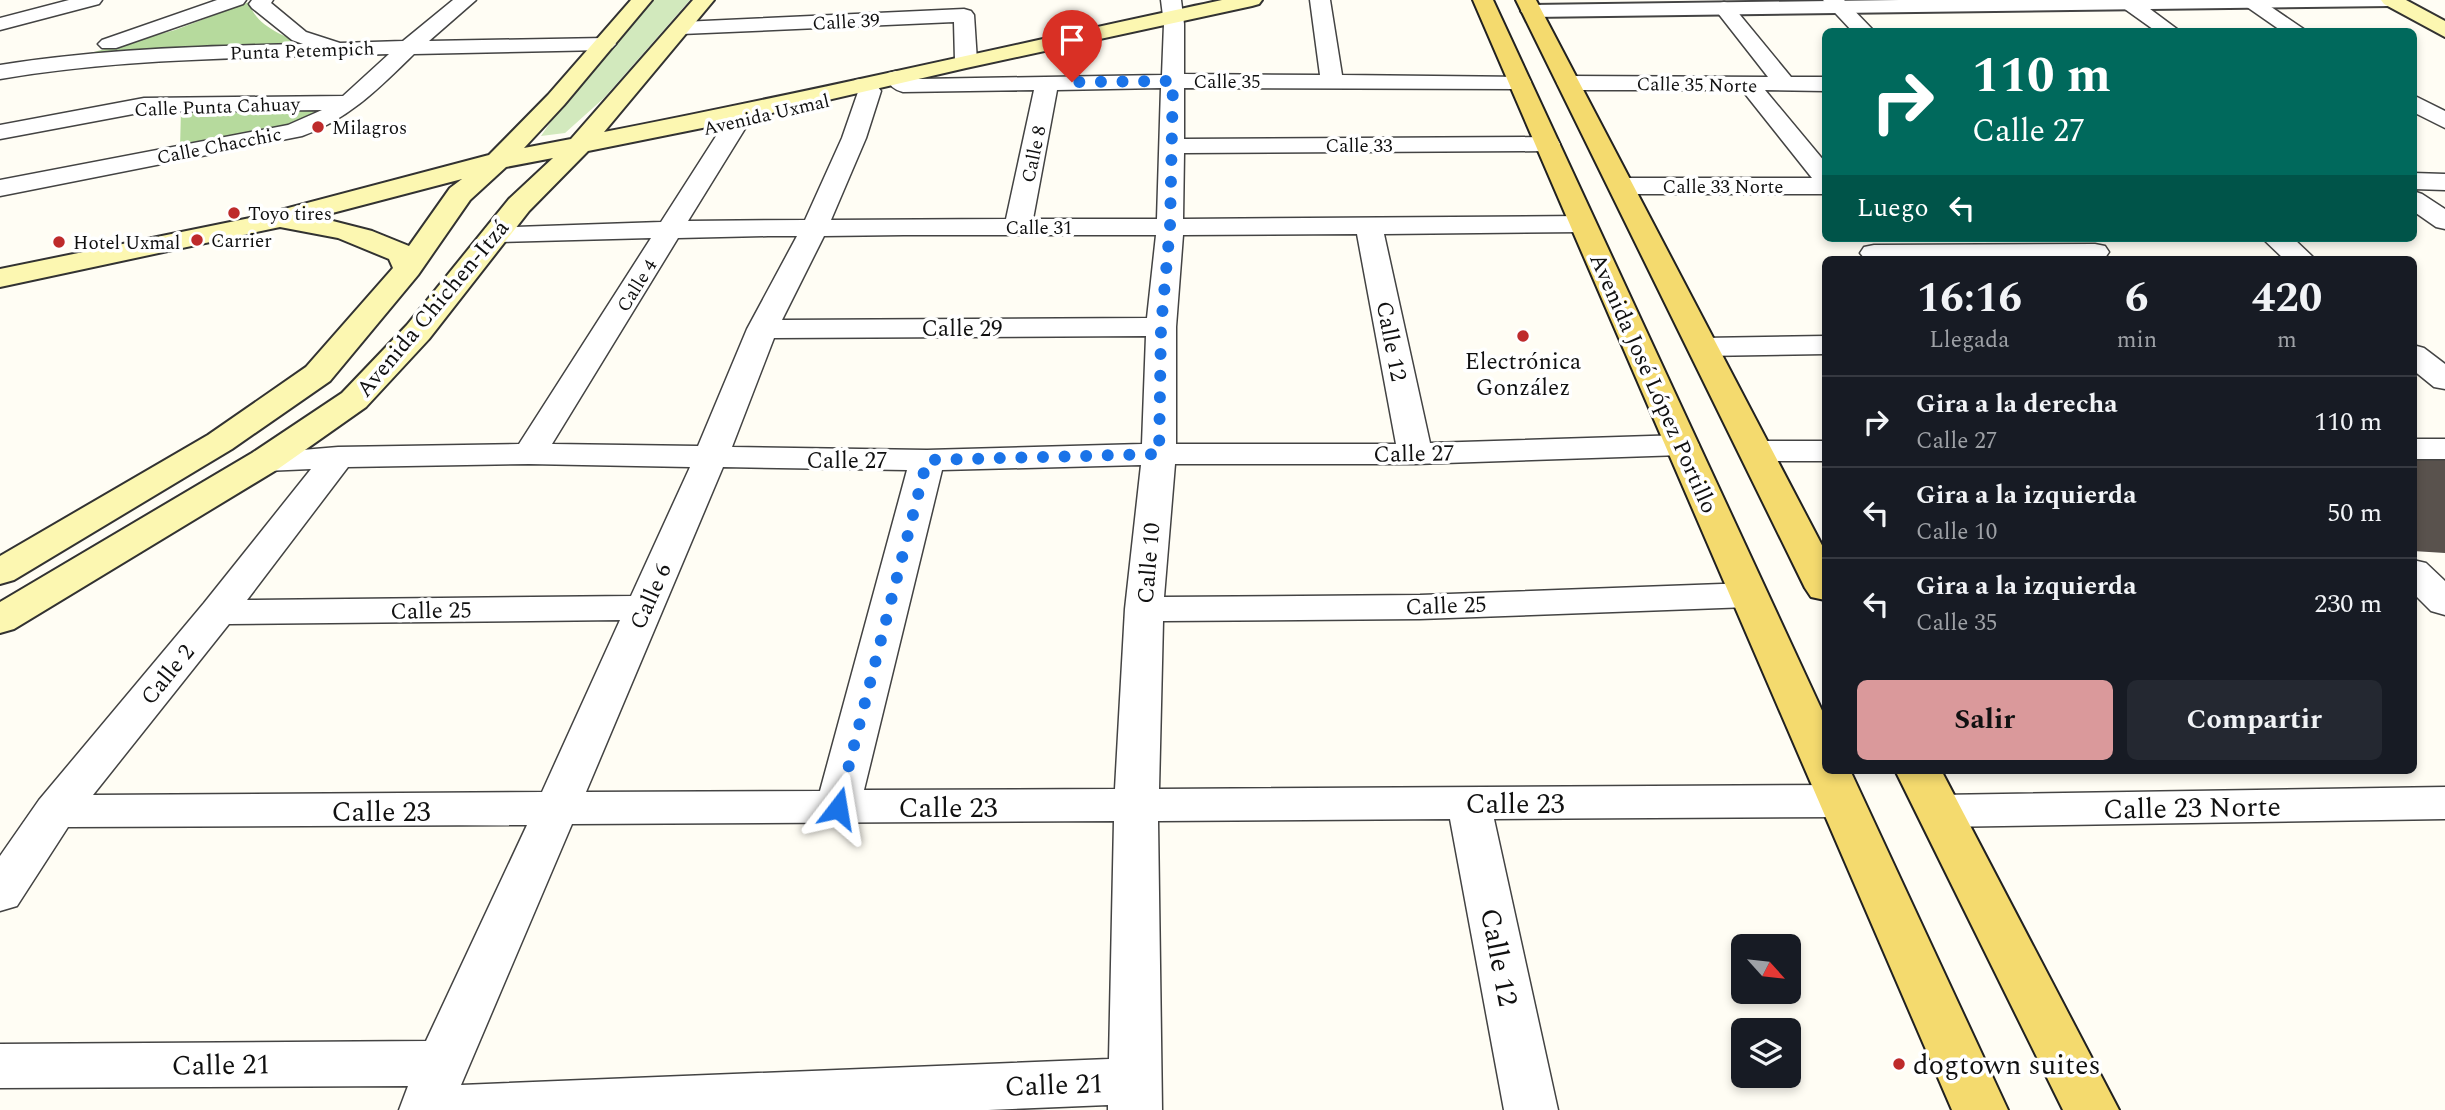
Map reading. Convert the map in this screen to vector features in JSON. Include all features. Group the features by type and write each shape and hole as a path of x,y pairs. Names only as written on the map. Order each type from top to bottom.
{"main road":[{"name":"Avenida Chichen-Itzá","path":"0,572 220,442 318,374 408,269 460,194 498,161 556,100 642,0"},
{"name":"Avenida Chichen-Itzá","path":"0,620 265,461 354,400 418,332 519,205 583,143 704,0"},
{"name":"Avenida Uxmal","path":"883,85 966,61 1173,14 1252,0"},
{"name":"Avenida Uxmal","path":"252,226 460,194 738,117 883,85 1173,14 1280,0"},
{"name":"Avenida José López Portillo","path":"1483,0 1822,759"},
{"path":"2391,0 2445,30"},
{"path":"1529,6 1822,580"},
{"path":"618,103 638,119 679,124"},
{"name":"Avenida Uxmal","path":"0,278 252,226 498,161 679,124 738,117"},
{"path":"290,222 326,226 372,239 402,254 408,269"},
{"name":"Avenida José López Portillo","path":"1831,779 1980,1110"},
{"path":"1928,790 2091,1110"}],"street":[{"path":"0,24 92,0"},
{"path":"5,71 137,36 236,0"},
{"path":"263,0 259,4 299,36 348,49"},
{"path":"1320,0 1332,82"},
{"path":"1529,6 1686,4 1724,8 1836,3 2391,0"},
{"path":"437,1 465,1"},
{"name":"Calle Chacchic","path":"0,188 294,131 318,124 351,103 411,46 465,1"},
{"path":"2250,2 2292,28"},
{"path":"1836,3 1861,28"},
{"path":"2129,3 2165,28"},
{"path":"1724,8 1785,84"},
{"name":"Calle 10","path":"1135,1096 1136,806 1143,608 1159,454 1161,327 1170,227 1173,14"},
{"name":"Calle 39","path":"682,28 964,15 966,61"},
{"name":"Punta Petempich","path":"5,71 107,58 411,46 604,44"},
{"name":"Calle 35","path":"883,85 1173,81 1520,82"},
{"name":"Calle 8","path":"1018,226 1047,82"},
{"name":"Calle 35 Norte","path":"1568,83 1822,83"},
{"name":"Calle 6","path":"431,1094 710,459 762,329 815,227 854,138 883,85"},
{"path":"1749,85 1822,174"},
{"name":"Calle Punta Cahuay","path":"0,132 155,105 351,103"},
{"path":"2417,104 2445,121"},
{"path":"0,123 99,105 155,105 173,155"},
{"name":"Calle 4","path":"529,454 738,117"},
{"name":"Calle 33","path":"1171,146 1548,145"},
{"path":"2417,181 2445,182"},
{"name":"Calle 33 Norte","path":"1620,186 1822,186"},
{"path":"2417,202 2445,221"},
{"name":"Calle 31","path":"496,234 671,228 1583,224"},
{"name":"Calle 12","path":"1369,227 1415,454"},
{"path":"2281,242 2297,256"},
{"path":"1874,253 2092,250"},
{"name":"Calle 29","path":"762,329 1161,327"},
{"path":"1703,347 1822,345"},
{"path":"2417,357 2445,380"},
{"name":"Calle 27","path":"265,461 529,454 710,459 927,460 1159,454 1415,454 1682,445"},
{"path":"2417,449 2445,449"},
{"path":"1755,451 1822,451"},
{"name":"Calle 2","path":"0,893 55,811 218,612 338,457"},
{"path":"838,808 927,460"},
{"path":"2422,573 2445,603"},
{"name":"Calle 25","path":"1143,608 1420,607 1749,595"},
{"name":"Calle 25","path":"218,612 645,608"},
{"name":"Calle 23","path":"55,811 1469,804 1831,779"},
{"name":"Calle 23 Norte","path":"1928,790 2445,803"},
{"name":"Calle 12","path":"1469,804 1531,1110"},
{"name":"Calle 21","path":"0,1066 431,1094 1135,1096"}],"green space":[{"path":"650,0 690,0 604,98 565,133 541,136 580,84"},
{"path":"249,2 252,11 265,25 308,46 159,49 68,59 175,30"},
{"path":"339,107 321,119 180,149 181,108"}],"building":[{"path":"2417,460 2445,460 2445,553 2417,551"}],"place":[{"name":"Milagros","path":"318,127"},
{"name":"Toyo tires","path":"234,213"},
{"name":"Carrier","path":"197,240"},
{"name":"Hotel Uxmal","path":"59,242"},
{"name":"Electrónica González","path":"1523,336"},
{"name":"dogtown suites","path":"1899,1064"}],"route":[{"path":"838,808 927,460 1159,454 1161,327 1170,227 1173,81 1072,82"}]}
